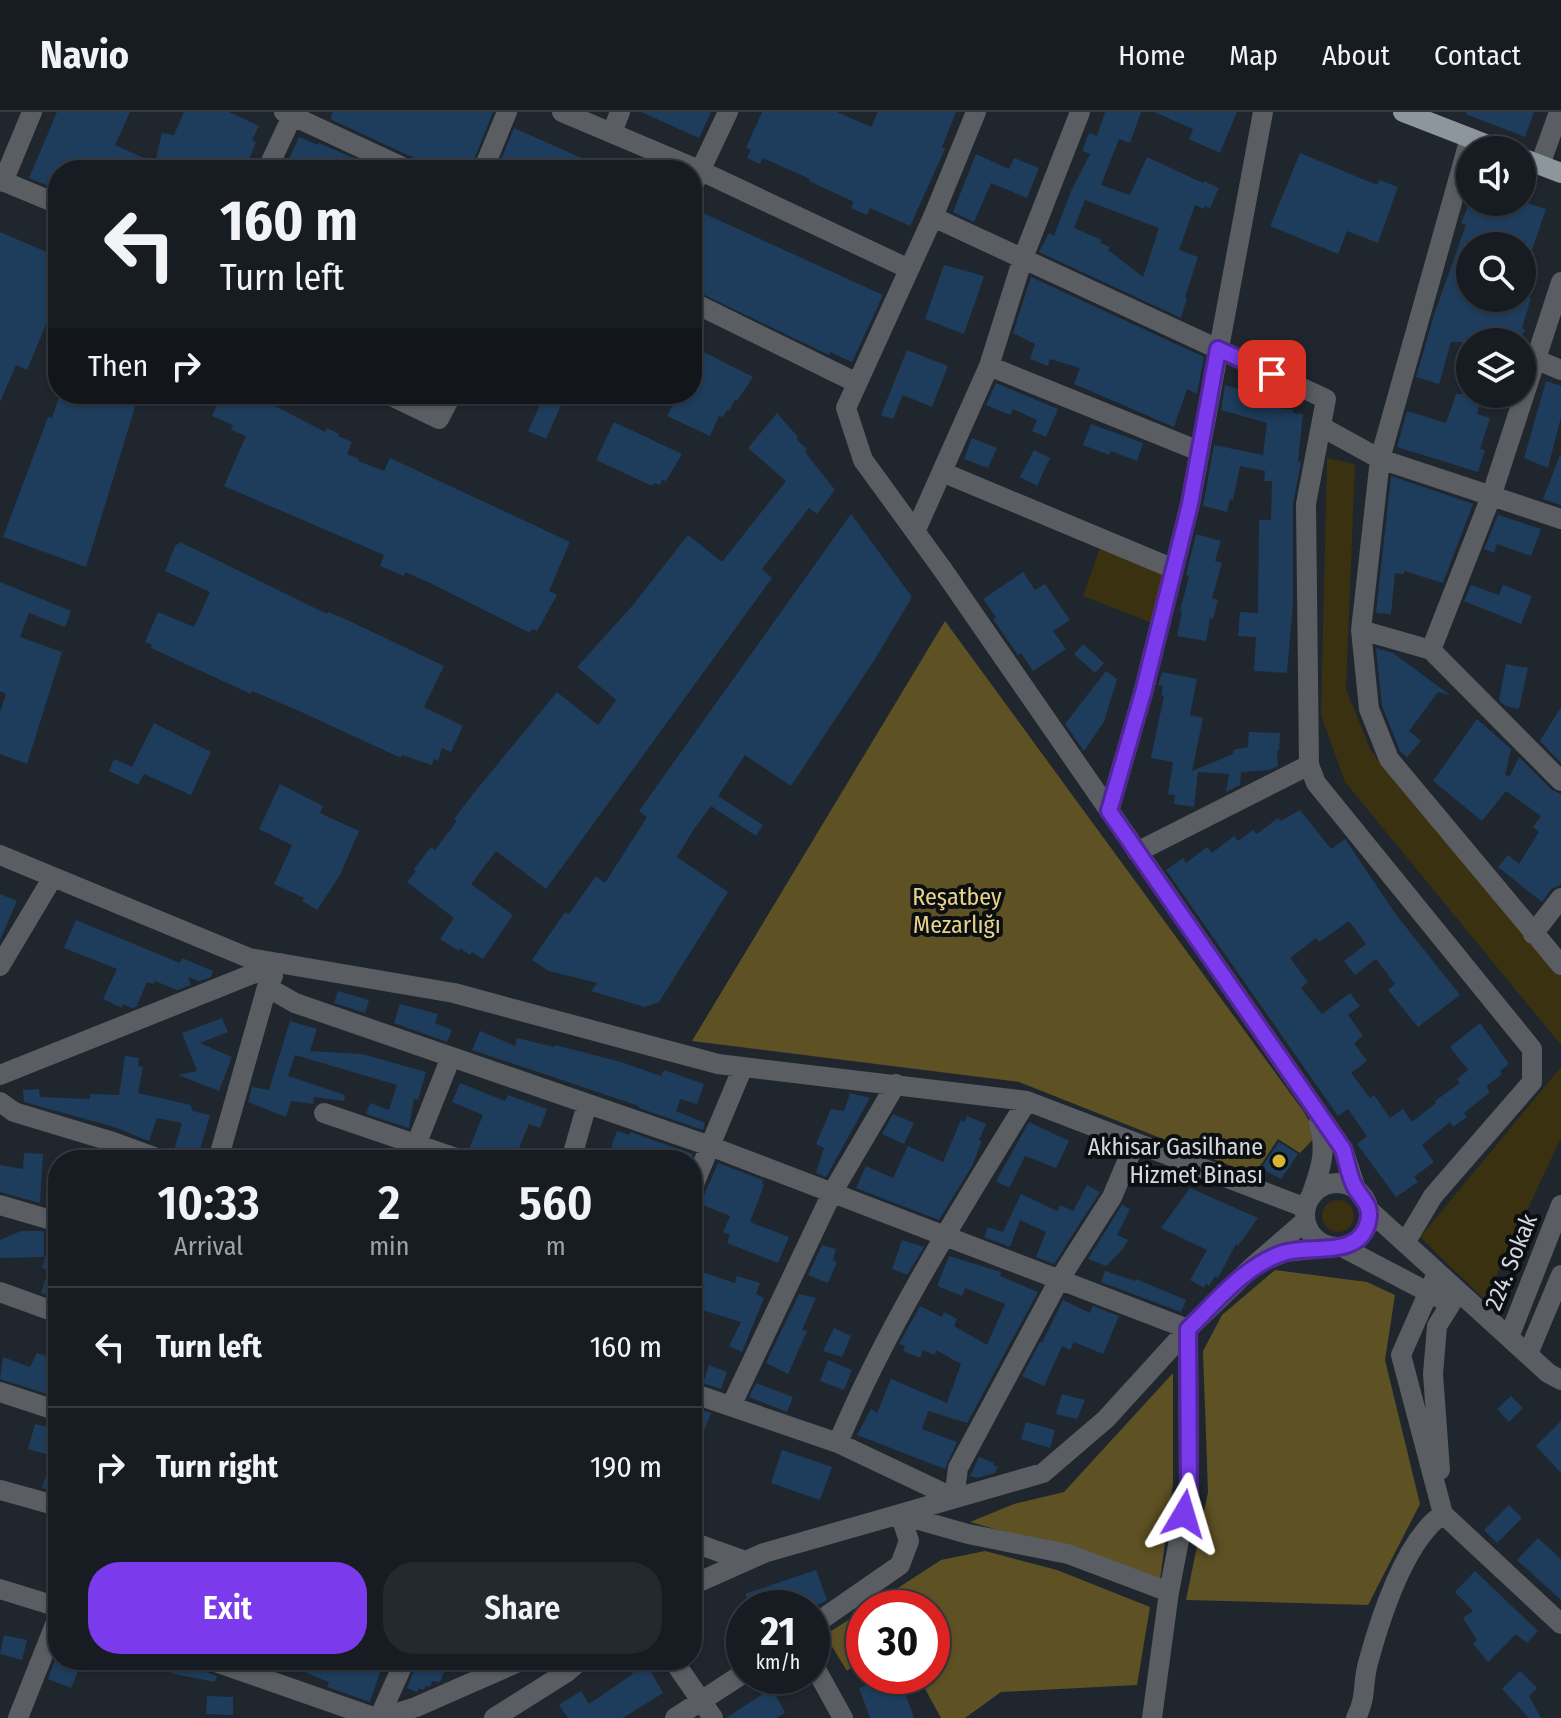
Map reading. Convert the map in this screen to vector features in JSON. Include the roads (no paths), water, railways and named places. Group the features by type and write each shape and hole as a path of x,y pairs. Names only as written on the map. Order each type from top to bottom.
{"main road":[{"path":"1403,112 1465,136"},
{"path":"1536,164 1561,173"}],"street":[{"path":"32,112 1,181 48,200"},
{"path":"487,160 507,112"},
{"path":"562,112 612,133 661,160"},
{"path":"612,133 620,112"},
{"path":"702,166 728,112"},
{"path":"976,112 933,217 846,408 863,460 1343,1149 1356,1189"},
{"path":"915,532 989,366 1023,258 1080,112"},
{"path":"1109,811 1174,569 1263,112"},
{"path":"1536,153 1559,112"},
{"path":"271,160 290,113 387,160"},
{"path":"702,182 909,269"},
{"path":"1456,188 1380,459 1361,630 1369,709 1389,759 1561,965"},
{"path":"933,217 1326,399 1306,504 1309,765 1316,783 1532,1049 1532,1082 1433,1196 1405,1243"},
{"path":"1536,356 1561,282"},
{"path":"702,307 857,383"},
{"path":"1536,359 1561,370"},
{"path":"989,366 1199,451"},
{"path":"408,404 439,419 447,404"},
{"path":"1431,650 1492,494 1519,408"},
{"path":"1322,427 1380,459 1561,519"},
{"path":"942,472 1174,569"},
{"path":"1361,630 1431,650 1561,781"},
{"path":"1137,852 1309,765"},
{"path":"0,855 249,958 454,993 718,1064 1027,1101 1307,1208"},
{"path":"0,966 53,877"},
{"path":"1533,934 1561,898"},
{"path":"221,1150 267,987 280,963"},
{"path":"0,1075 280,963"},
{"path":"267,987 295,1003 710,1146 1188,1329"},
{"path":"414,1150 451,1057"},
{"path":"702,1165 743,1067"},
{"path":"731,1406 832,1193 896,1084"},
{"path":"838,1443 855,1403 945,1236 1027,1101"},
{"path":"0,1102 14,1112 135,1150"},
{"path":"574,1150 587,1104"},
{"path":"1316,1110 1324,1142 1321,1167 1307,1208 1309,1232 1318,1242 1336,1247 1429,1292 1454,1298"},
{"path":"324,1113 408,1150"},
{"path":"954,1498 958,1468 1059,1280 1112,1197 1135,1143"},
{"path":"702,1580 764,1553 1043,1473 1106,1419 1188,1329 1307,1208 1320,1188 1332,1183 1344,1183 1356,1189 1369,1210 1437,1273 1454,1298 1509,1337 1561,1380"},
{"path":"0,1205 48,1219"},
{"name":"224. Sokak","path":"1509,1337 1561,1205"},
{"path":"1252,1267 1285,1252 1354,1242 1363,1234 1369,1210"},
{"path":"1437,1273 1401,1355 1443,1514 1561,1624"},
{"name":"224. Sokak","path":"1528,1354 1561,1275"},
{"path":"0,1292 48,1309"},
{"path":"1443,1514 1433,1374 1437,1326 1454,1298"},
{"path":"1152,1718 1169,1592 1189,1489 1188,1329"},
{"path":"0,1392 48,1408"},
{"path":"702,1396 838,1443 954,1498"},
{"path":"0,1490 48,1503"},
{"path":"900,1514 968,1534 1068,1554 1169,1592"},
{"path":"830,1614 900,1565 909,1541 900,1514"},
{"path":"1360,1713 1367,1667 1396,1578 1433,1521 1443,1514"},
{"path":"702,1546 745,1561"},
{"path":"0,1589 48,1604"},
{"path":"18,1718 48,1642"},
{"path":"243,1670 379,1718 416,1707 493,1670"},
{"path":"379,1718 401,1670"},
{"path":"494,1718 569,1670"},
{"path":"680,1670 707,1710"},
{"path":"675,1718 707,1710 726,1691"},
{"path":"830,1694 843,1718"}],"place":[{"name":"Akhisar Gasilhane Hizmet Binası","path":"1279,1161"}],"park label":[{"name":"Reşatbey Mezarlığı","path":"957,911"}]}
